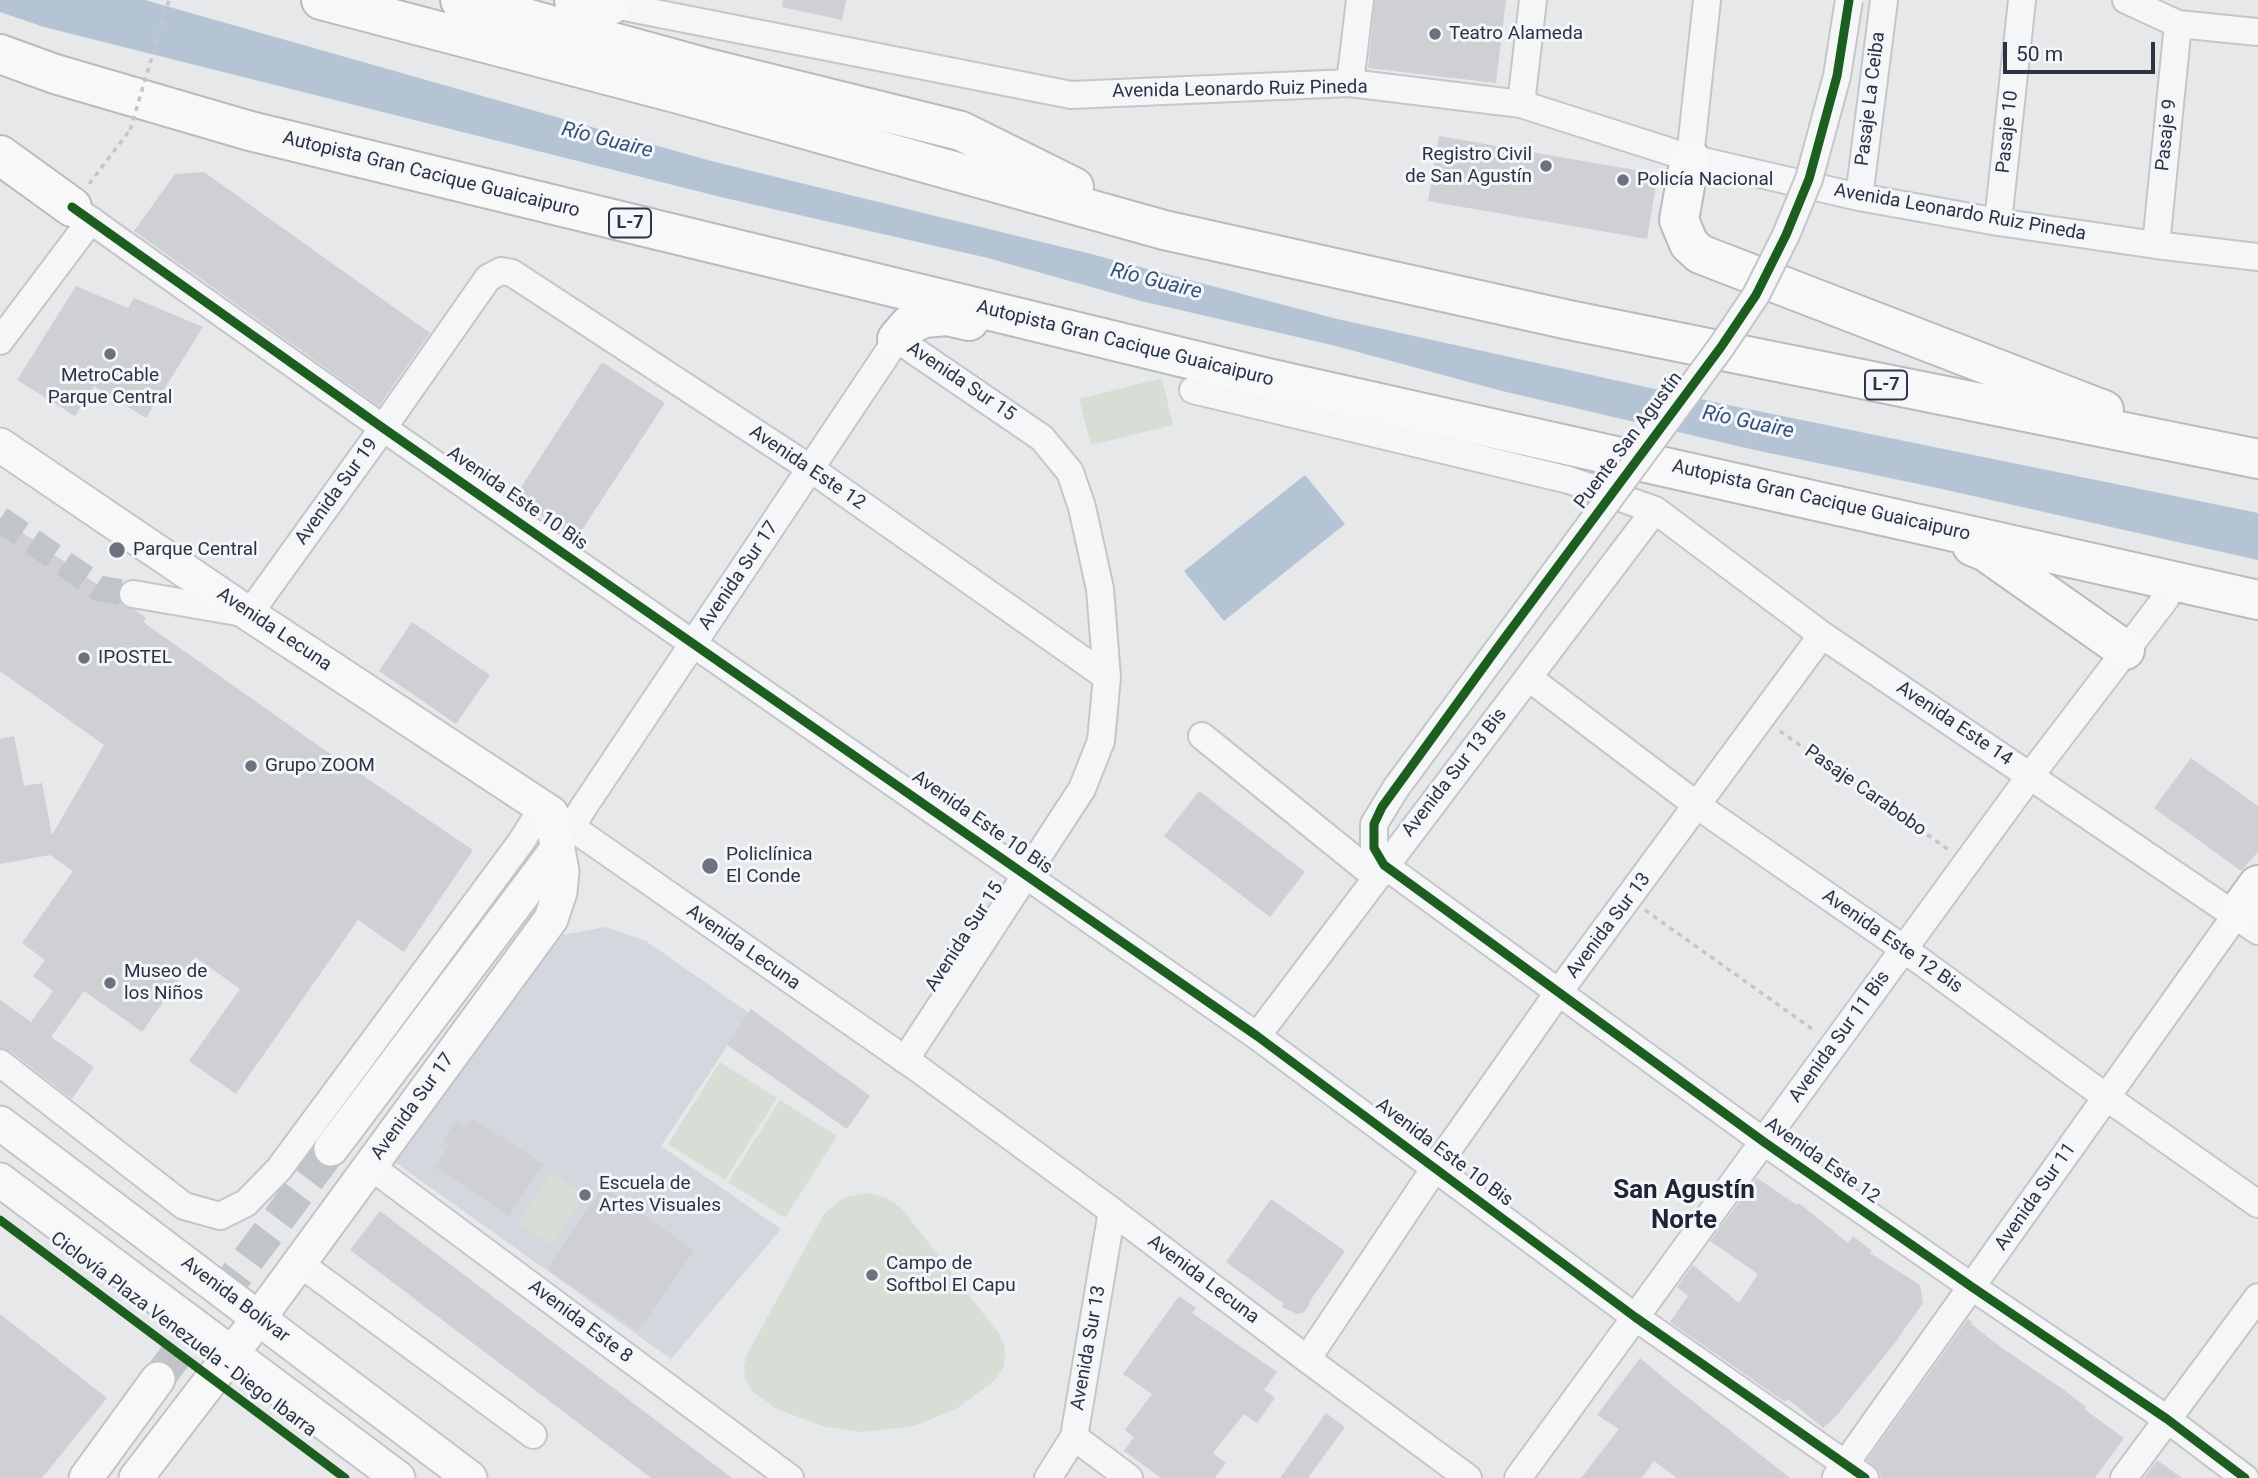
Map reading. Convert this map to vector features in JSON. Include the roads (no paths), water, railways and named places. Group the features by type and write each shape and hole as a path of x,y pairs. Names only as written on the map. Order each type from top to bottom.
{"highway":[{"name":"L-7","path":"321,0 679,94 1164,230 1569,320 2258,459"},
{"path":"460,0 711,69 961,131 1164,230"},
{"name":"Autopista Gran Cacique Guaicaipuro","path":"0,54 55,74 250,131 1263,377 2258,600"},
{"path":"0,155 81,213"},
{"path":"1690,158 1679,220 1689,244 1700,254 2203,449"},
{"path":"897,339 909,325 924,318 947,316 1263,377"},
{"path":"1908,520 1986,552 2125,650"}],"main road":[{"name":"Avenida Lecuna","path":"0,445 556,824"},
{"name":"Avenida Sur 17","path":"331,1149 536,879 556,824"},
{"name":"Avenida Sur 17","path":"136,1478 259,1318 551,919 560,892 562,871 556,824"},
{"path":"536,879 551,919"},
{"name":"Avenida Bolívar","path":"0,1123 470,1478"},
{"path":"0,1180 398,1478"},
{"path":"86,1478 158,1379"}],"street":[{"path":"1350,83 1360,0"},
{"path":"1521,104 1532,0"},
{"path":"1690,158 1707,0"},
{"name":"Puente San Agustín","path":"1380,871 1374,848 1374,824 1396,788 1721,347 1756,295 1786,235 1809,179 1837,76 1849,0"},
{"name":"Pasaje La Ceiba","path":"1859,197 1884,0"},
{"name":"Pasaje 10","path":"1998,222 2022,0"},
{"path":"2126,0 2178,24 2258,32"},
{"name":"Avenida Leonardo Ruiz Pineda","path":"592,2 1071,95 1350,83 1521,104 1690,158 1859,197 1998,222 2258,257"},
{"name":"Pasaje 9","path":"2155,245 2178,24"},
{"path":"3,330 81,213"},
{"name":"Avenida Este 10 Bis","path":"81,213 383,428 1256,1036 1848,1473"},
{"name":"Avenida Sur 19","path":"248,614 488,278 501,271"},
{"name":"Avenida Este 12","path":"501,271 512,273 811,469 1107,677"},
{"name":"Avenida Sur 17","path":"556,824 694,643 897,339"},
{"name":"Avenida Sur 15","path":"897,339 1042,438 1070,472 1082,507 1100,589 1107,677 1101,741 1083,789 905,1060"},
{"name":"Avenida Este 14","path":"1193,390 1569,480 1655,510 1822,635 2030,776 2251,910"},
{"name":"Avenida Sur 13 Bis","path":"1256,1036 1655,510"},
{"path":"133,594 248,614"},
{"name":"Avenida Sur 11 Bis","path":"1518,1478 2030,776 2165,598"},
{"name":"Avenida Sur 13","path":"1307,1359 1435,1168 1558,993 1822,635"},
{"name":"Avenida Este 12 Bis","path":"1529,678 1698,806 1904,949 2258,1204"},
{"name":"Avenida Este 12","path":"1202,736 1380,871 1558,993 1764,1142 1972,1287 2167,1419 2245,1478"},
{"path":"0,1063 184,1206 220,1216 246,1203 279,1169 513,853 556,824"},
{"name":"Avenida Lecuna","path":"556,824 905,1060 1112,1211 1468,1478"},
{"name":"Avenida Sur 11","path":"1848,1473 1972,1287 2106,1097 2251,910"},
{"name":"Avenida Este 8","path":"370,1166 790,1478"},
{"name":"Avenida Sur 13","path":"1048,1478 1074,1437 1112,1211"},
{"path":"299,1263 533,1435"},
{"path":"2124,1478 2258,1297"},
{"path":"1074,1437 1129,1478"}],"water":[{"name":"Río Guaire","path":"0,0 145,0 711,161 1091,254 1337,319 1728,405 2258,513 2258,560 1755,450 1502,391 1332,345 1141,301 988,258 729,199 44,27 0,12"},
{"path":"1305,475 1345,524 1224,621 1184,571"}],"tunnel":[{"path":"0,519 101,589 133,594"},
{"path":"158,1379 331,1149"}],"place":[{"name":"Teatro Alameda","path":"1435,34"},
{"name":"Registro Civil de San Agustín","path":"1546,166"},
{"name":"Policía Nacional","path":"1623,180"},
{"name":"MetroCable Parque Central","path":"110,354"},
{"name":"Parque Central","path":"117,550"},
{"name":"IPOSTEL","path":"84,658"},
{"name":"Grupo ZOOM","path":"251,766"},
{"name":"Policlínica El Conde","path":"710,866"},
{"name":"Museo de los Niños","path":"110,983"},
{"name":"Escuela de Artes Visuales","path":"585,1195"},
{"name":"Campo de Softbol El Capu","path":"872,1275"}],"district":[{"name":"San Agustín Norte","path":"1684,1206"}]}
